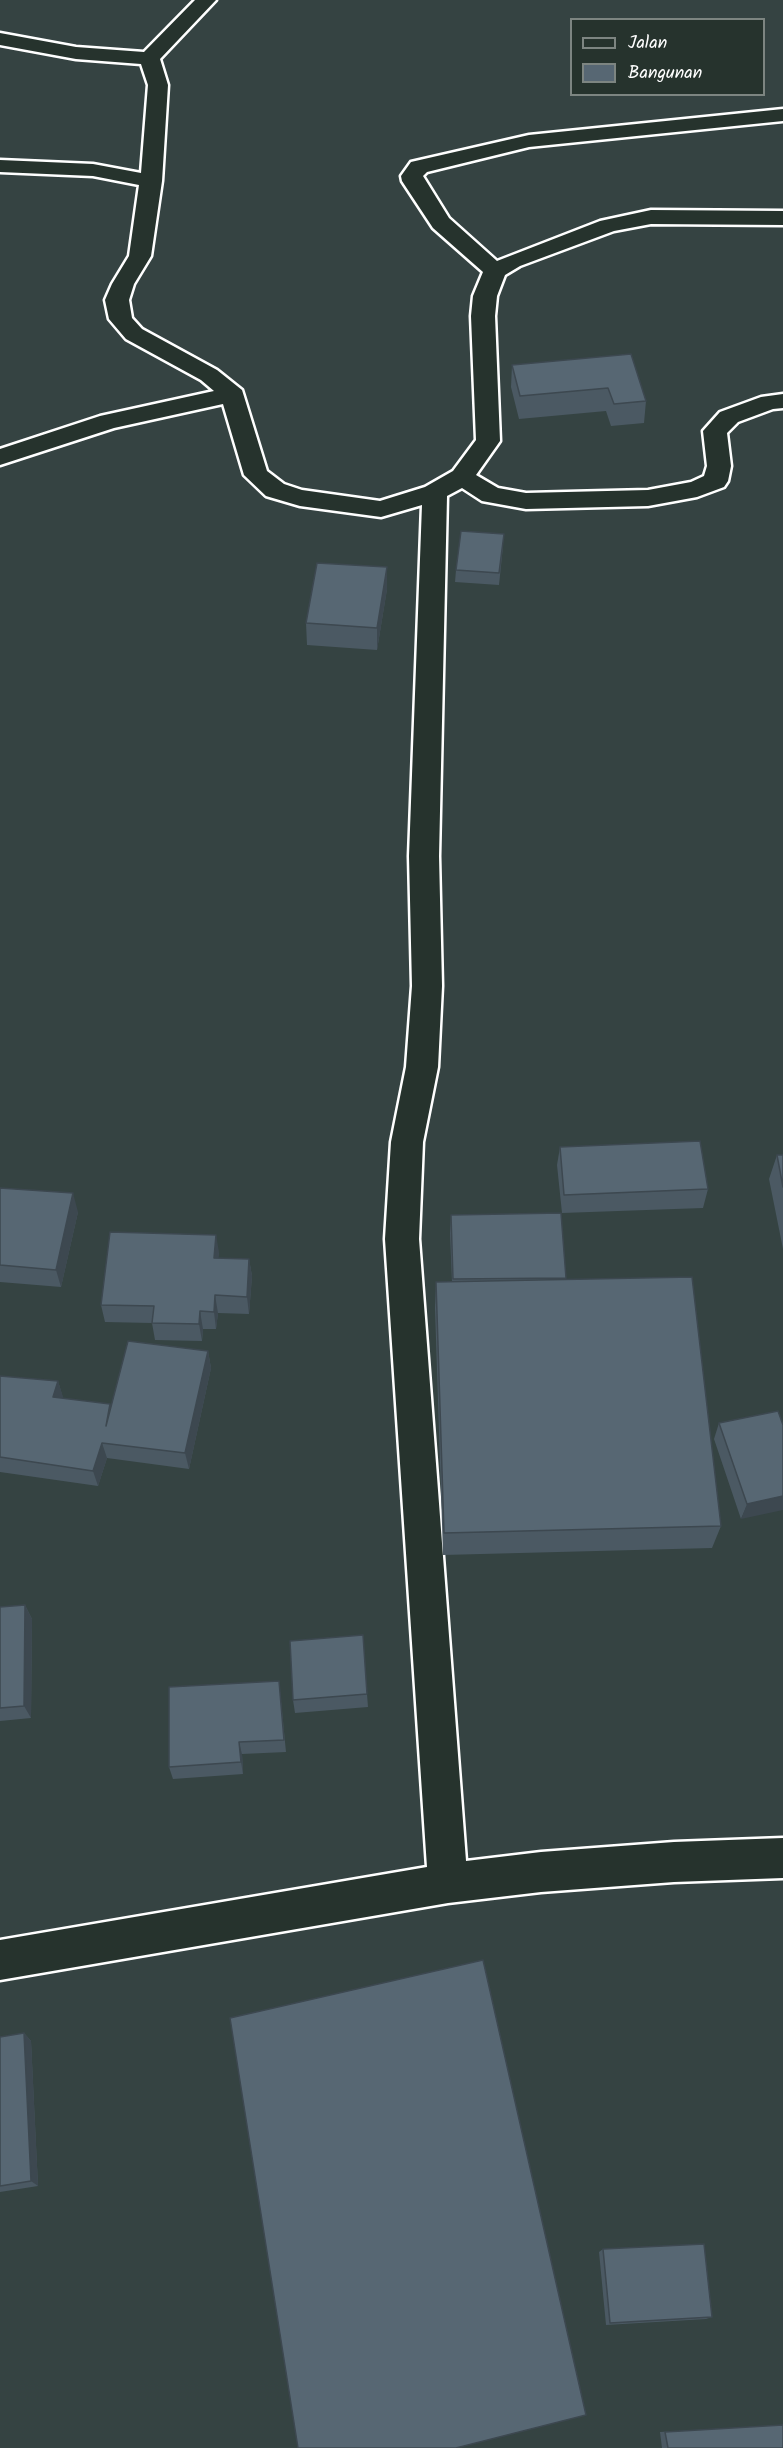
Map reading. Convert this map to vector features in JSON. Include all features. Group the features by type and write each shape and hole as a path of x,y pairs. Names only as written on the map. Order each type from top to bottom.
{"street":[{"path":"0,39 76,53 149,58 206,0"},
{"path":"149,58 158,85 151,181 140,256 123,284 117,300 121,319 134,334 209,375 233,395 256,475 275,490 300,498 381,508 448,484 488,441 484,296 495,271 512,261 608,226 651,217 783,218"},
{"path":"495,271 441,223 412,176 419,167 529,141 783,115 778,128 783,137"},
{"path":"0,166 93,170 151,181"},
{"path":"0,457 110,421 233,395"},
{"path":"448,484 526,501 648,498 697,489 715,481 719,466 715,431 729,417 770,402 783,401"},
{"path":"448,484 424,856 427,986 422,1067 407,1142 402,1239 448,1883"},
{"path":"0,1960 448,1883 541,1872 663,1863 783,1858"}],"building":[{"path":"631,354 646,401 614,404 608,388 520,396 512,365"},
{"path":"461,531 504,534 499,573 456,570"},
{"path":"317,563 387,567 377,628 306,623"},
{"path":"700,1141 708,1189 564,1195 560,1147"},
{"path":"777,1155 783,1155 783,1187"},
{"path":"0,1188 73,1193 56,1270 0,1265"},
{"path":"561,1213 566,1278 453,1279 451,1215"},
{"path":"110,1232 216,1235 214,1258 249,1259 247,1297 215,1295 214,1312 200,1311 199,1324 152,1323 154,1306 101,1305"},
{"path":"692,1277 721,1526 444,1533 436,1282"},
{"path":"128,1341 208,1351 185,1453 102,1443 93,1471 0,1457 0,1376 58,1381 53,1397 110,1404 106,1426"},
{"path":"778,1411 783,1425 783,1496 747,1504 719,1423"},
{"path":"25,1605 24,1706 0,1708 0,1607"},
{"path":"363,1635 367,1694 293,1700 290,1641"},
{"path":"279,1681 284,1740 239,1742 241,1762 169,1767 169,1687"},
{"path":"483,1960 586,2415 456,2448 298,2448 230,2018"},
{"path":"24,2033 31,2181 0,2186 0,2037"},
{"path":"704,2244 712,2317 610,2323 603,2249"},
{"path":"783,2425 783,2448 668,2448 665,2432"}]}
